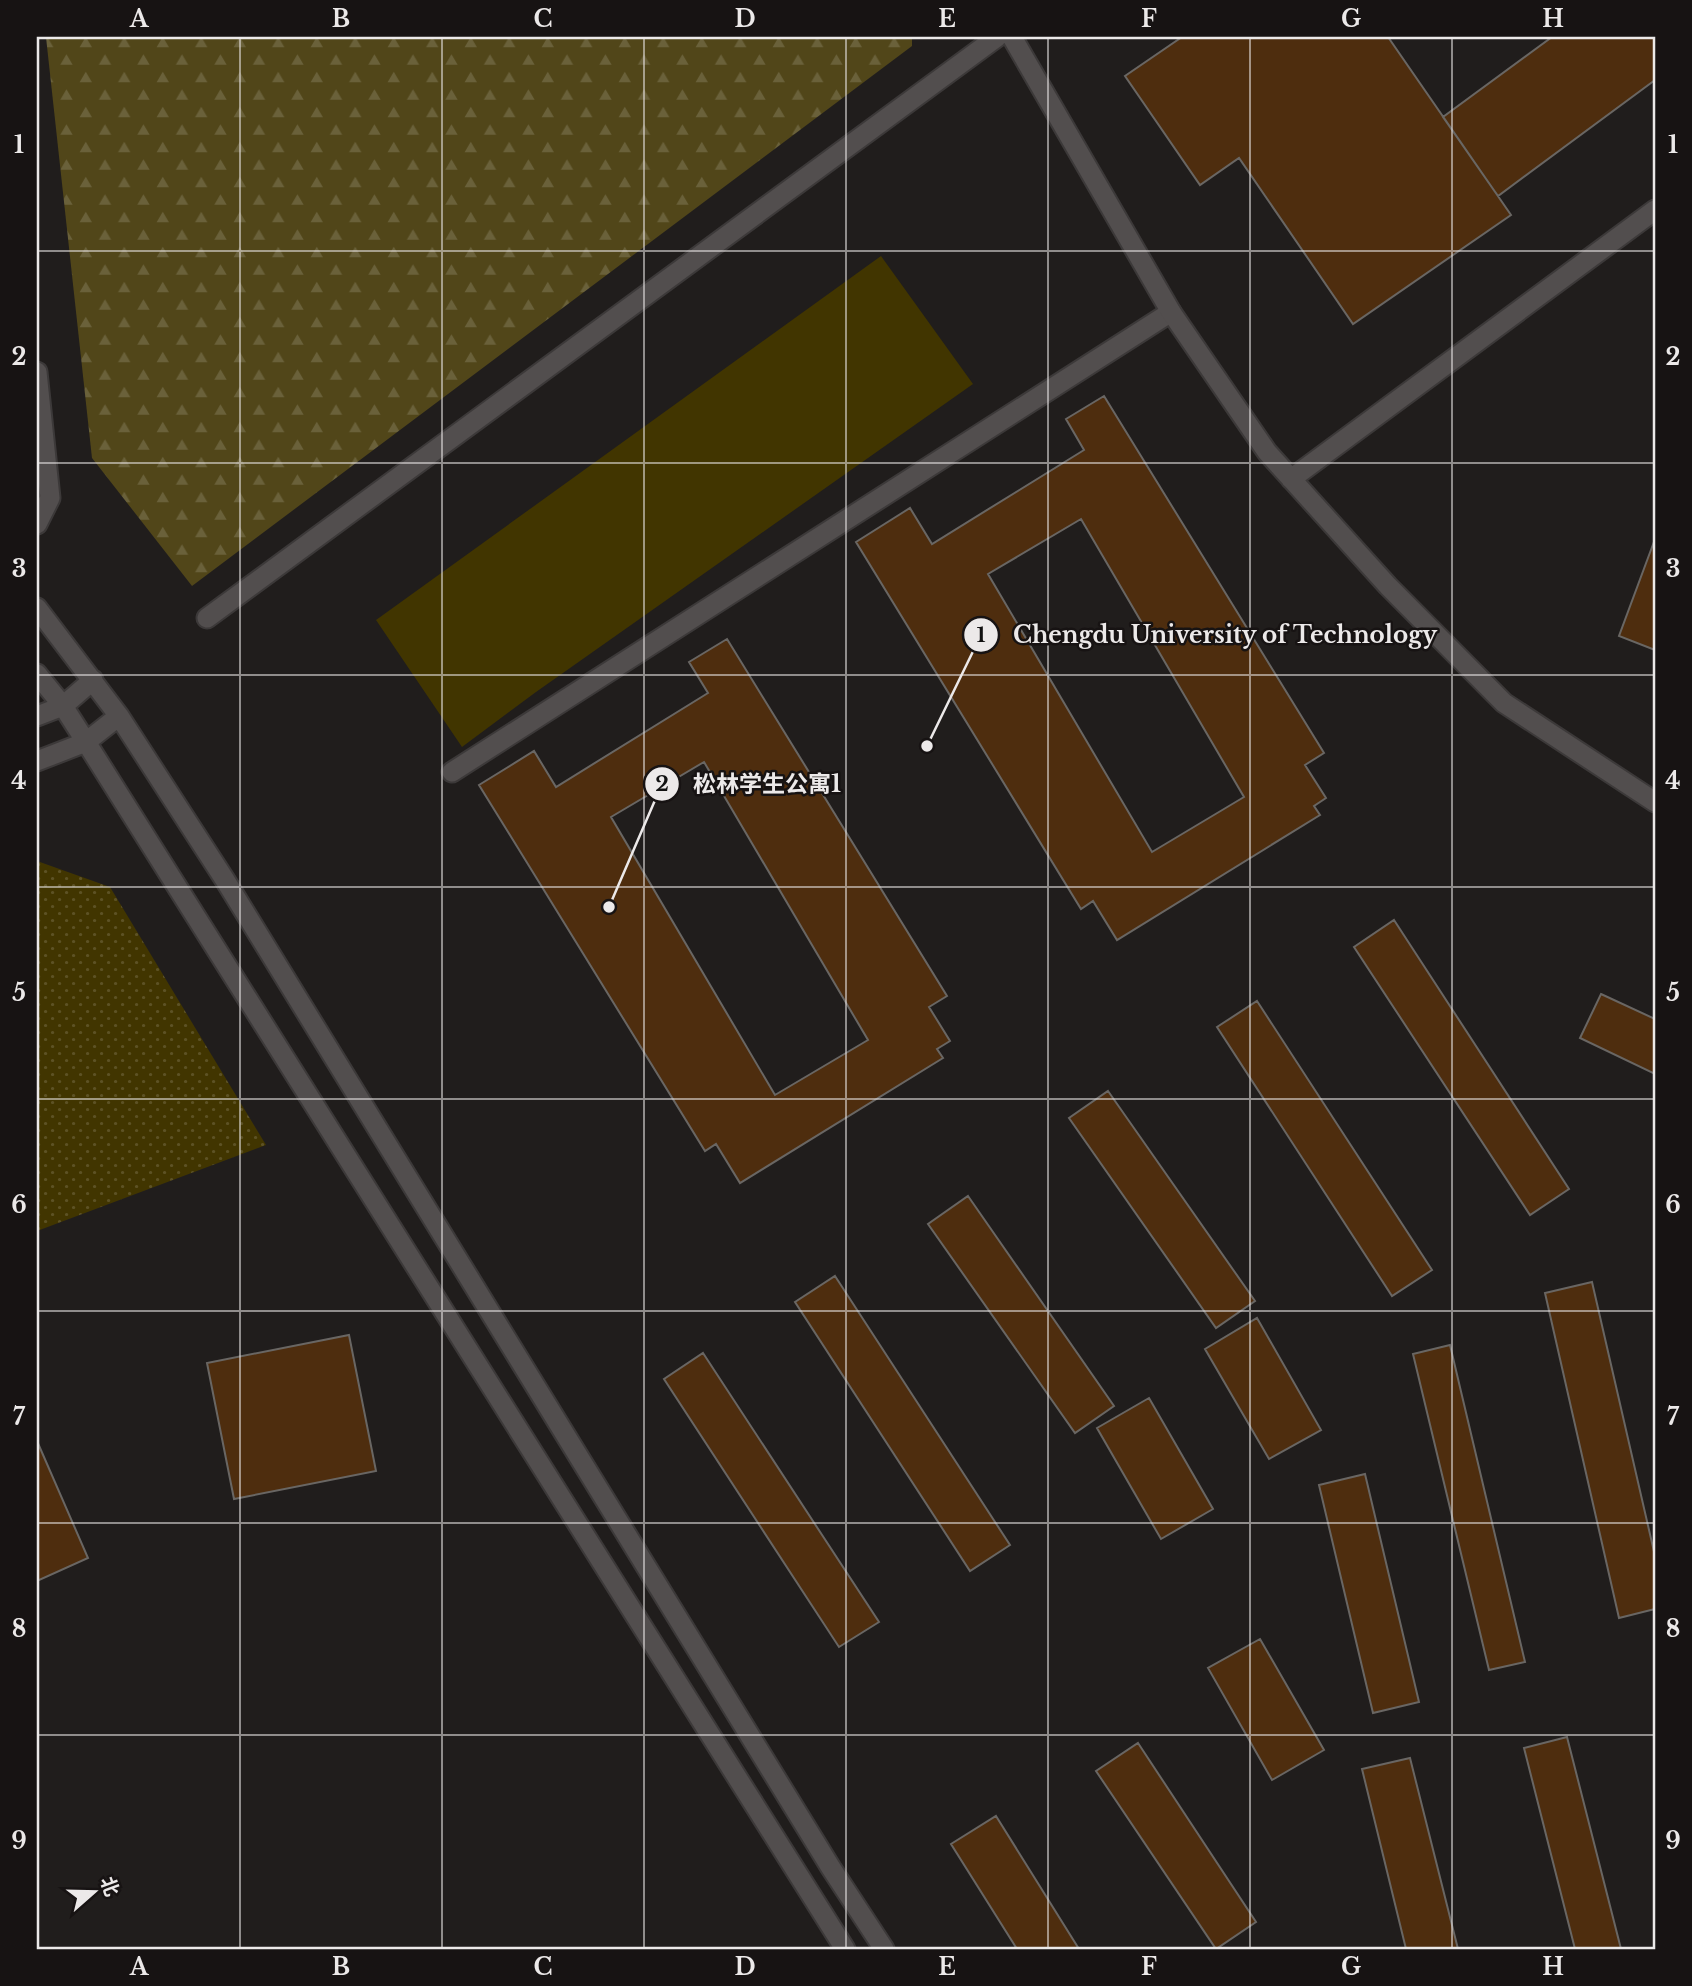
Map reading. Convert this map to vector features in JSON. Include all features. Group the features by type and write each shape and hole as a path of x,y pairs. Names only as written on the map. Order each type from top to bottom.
{"street":[{"path":"207,618 998,37"},
{"path":"1012,37 1171,312 1267,452 1388,586 1504,703 1655,802"},
{"path":"1291,479 1655,210"},
{"path":"452,772 1171,312"},
{"path":"37,372 50,498 37,524"},
{"path":"37,608 119,716 225,880 816,1844 884,1949"},
{"path":"37,674 63,706 86,742 845,1949"},
{"path":"37,716 63,706 93,680"},
{"path":"37,761 86,742 119,716"}],"green space":[{"path":"46,37 912,37 912,46 192,586 92,458"}],"shaded area":[{"path":"881,256 973,384 462,747 376,620"},
{"path":"37,861 110,887 266,1145 37,1231"}],"building":[{"path":"1182,37 1388,37 1511,215 1353,324 1239,158 1200,185 1125,76"},
{"path":"1552,37 1655,37 1655,80 1498,196 1443,117"},
{"path":"1104,396 1324,753 1305,765 1326,798 1314,806 1320,815 1117,940 1093,901 1081,909 856,542 910,508 932,544 1084,450 1066,419","holes":["1081,519 1244,797 1152,852 988,574"]},
{"path":"1655,539 1655,650 1619,636"},
{"path":"727,639 947,996 929,1007 950,1041 937,1049 943,1058 740,1183 716,1144 705,1151 479,785 534,751 556,787 708,693 689,662","holes":["704,762 868,1040 775,1095 611,817"]},
{"path":"1394,920 1569,1189 1530,1215 1354,947"},
{"path":"1601,994 1655,1019 1655,1074 1580,1038"},
{"path":"1257,1001 1432,1270 1392,1296 1217,1027"},
{"path":"1108,1091 1255,1301 1216,1328 1069,1118"},
{"path":"968,1196 1114,1406 1075,1433 928,1224"},
{"path":"835,1276 1010,1545 970,1571 795,1302"},
{"path":"1592,1282 1655,1556 1655,1609 1619,1618 1545,1293"},
{"path":"1257,1318 1321,1430 1269,1459 1205,1349"},
{"path":"349,1335 376,1471 234,1499 207,1363"},
{"path":"1450,1345 1525,1662 1489,1670 1413,1354"},
{"path":"703,1353 879,1622 839,1647 664,1379"},
{"path":"1149,1398 1213,1509 1161,1539 1097,1428"},
{"path":"37,1441 88,1558 37,1581"},
{"path":"1365,1474 1419,1702 1373,1713 1319,1485"},
{"path":"1260,1639 1324,1750 1272,1780 1208,1668"},
{"path":"1567,1737 1621,1949 1575,1949 1524,1748"},
{"path":"1138,1743 1256,1922 1216,1949 1096,1771"},
{"path":"1410,1758 1458,1949 1406,1949 1362,1769"},
{"path":"996,1816 1079,1949 1017,1949 951,1844"}],"place":[{"name":"Chengdu University of Technology","path":"927,746"},
{"name":"松林学生公寓1","path":"609,907"}]}
